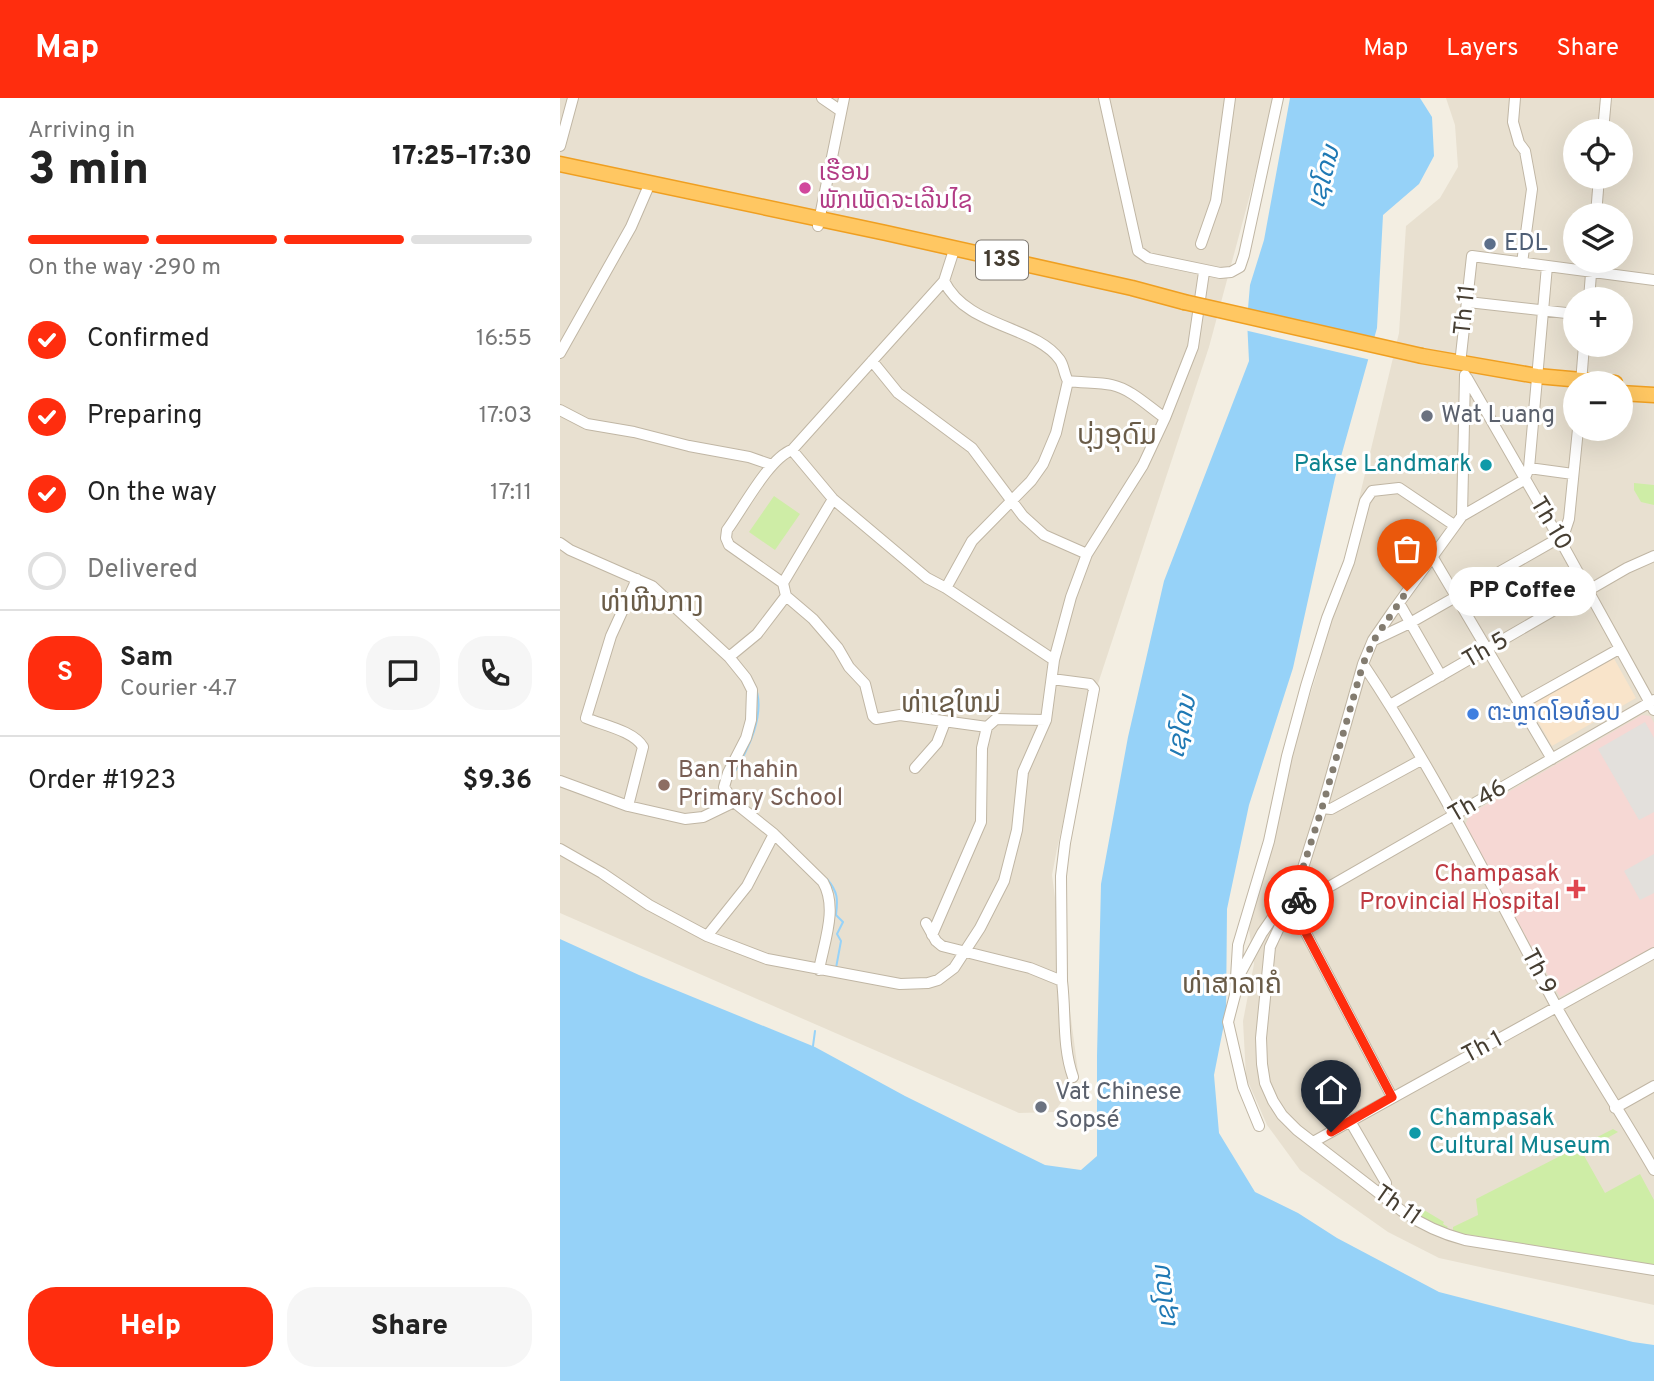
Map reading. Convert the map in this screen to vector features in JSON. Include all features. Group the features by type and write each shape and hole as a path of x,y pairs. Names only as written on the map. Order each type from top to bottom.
{"highway":[{"name":"13S","path":"560,164 649,187"},
{"name":"13S","path":"560,171 819,223 1462,369 1563,383"},
{"path":"1633,385 1654,386"},
{"path":"1633,394 1654,395"}],"street":[{"path":"560,146 573,98"},
{"path":"822,98 841,111"},
{"path":"819,223 844,98"},
{"path":"1104,98 1138,251 1148,258 1220,274 1240,267 1278,98"},
{"path":"1201,244 1216,201 1230,98"},
{"path":"1515,98 1513,122 1518,143 1525,151 1532,189 1522,263 1563,266"},
{"path":"1604,119 1606,98"},
{"path":"560,352 631,227 649,187"},
{"path":"953,253 944,281 792,450 787,451 772,466 727,530 726,538 729,545 783,583 786,596 813,619 838,648 849,667 865,684 876,719 900,715 986,727"},
{"name":"Th 11","path":"1462,516 1462,369 1472,256 1522,263"},
{"path":"1281,914 1292,919 1301,910 1297,900 1363,664 1374,640 1462,516 1524,480 1529,468 1546,266"},
{"path":"560,849 649,905 707,936 767,959 917,985 938,980 954,968 1004,881 1017,830 1023,772 1046,720 1054,660 1071,597 1087,554 1143,465 1165,418 1193,347 1204,272"},
{"path":"1623,273 1654,280"},
{"path":"944,281 953,298 998,324 1044,345 1060,359 1068,381 1051,449 1031,481 972,541 946,588"},
{"path":"1468,302 1563,313"},
{"path":"872,361 898,393 972,448 1023,516 1044,535 1087,554"},
{"name":"Th 10","path":"1462,369 1652,704"},
{"path":"1068,381 1111,385 1123,389 1165,418"},
{"path":"560,410 587,424 749,457 772,466"},
{"path":"1374,640 1410,623 1559,538 1569,519 1577,441"},
{"path":"792,450 834,499 927,578 1054,660"},
{"path":"1529,468 1573,474"},
{"path":"1235,994 1238,945 1269,841 1287,756 1327,618 1349,562 1365,501 1372,491 1399,488 1454,525"},
{"path":"783,583 834,499"},
{"path":"560,544 652,586 729,657 746,678 752,690 753,703 746,738 724,788 734,803 774,834 823,882 828,891 830,909 819,970"},
{"name":"Th 5","path":"1390,705 1654,555"},
{"path":"1432,556 1552,759"},
{"path":"628,806 642,744 624,733 586,718 611,636 637,579"},
{"path":"729,657 757,634 786,596"},
{"path":"1399,603 1441,676"},
{"path":"1521,704 1619,649"},
{"name":"Th 9","path":"1363,664 1454,815 1557,1008 1654,1170"},
{"path":"1052,679 1090,684 1094,689 1061,877 1066,1057 1073,1077"},
{"name":"Th 46","path":"1297,900 1652,704"},
{"path":"932,935 981,822 982,748 986,727 996,719 1046,720"},
{"path":"915,768 937,743 944,722"},
{"path":"1322,808 1331,809 1422,761"},
{"path":"560,781 628,806 694,819 734,803"},
{"path":"707,936 747,886 774,834"},
{"path":"1259,1126 1243,1087 1228,1022 1241,972 1262,933 1281,914 1281,899 1286,896 1297,900"},
{"name":"Th 11","path":"1281,914 1270,947 1261,1038 1265,1083 1282,1115 1313,1143 1419,1223 1455,1238 1654,1270"},
{"path":"1297,916 1392,1097"},
{"path":"926,923 942,946 1030,968 1062,981"},
{"name":"Th 1","path":"1313,1143 1654,953"},
{"path":"1615,1108 1654,1086"},
{"path":"1350,1121 1386,1183 1380,1195"}],"shaded area":[{"path":"560,98 1276,98 1209,347 1086,720 1057,849 1052,875 1079,1079 1054,1112 1019,1113 560,913"},
{"path":"1446,98 1654,98 1654,1305 1439,1258 1388,1232 1300,1170 1267,1125 1246,1077 1243,1021 1254,964 1245,902 1317,673 1399,333 1406,226 1440,198 1458,167 1455,125"},
{"path":"1612,655 1636,698 1552,746 1527,702"},
{"name":"Champasak Provincial Hospital","path":"1642,715 1650,716 1654,723 1654,947 1560,997 1465,825 1470,814"},
{"path":"1645,722 1654,738 1654,812 1639,820 1598,749"},
{"path":"1654,854 1654,893 1640,900 1624,871"}],"green space":[{"path":"1634,483 1654,485 1654,505 1641,502 1634,490"},
{"path":"774,496 800,514 775,550 749,532"},
{"path":"1613,1129 1618,1132 1582,1152 1605,1193 1640,1174 1654,1200 1654,1265 1453,1232 1453,1227 1478,1215 1476,1199"},
{"path":"1414,1204 1448,1227 1446,1229 1408,1210"}],"water":[{"name":"ເຊໂດນ","path":"1290,98 1420,98 1432,117 1434,156 1419,184 1383,215 1377,328 1335,478 1293,668 1249,805 1227,909 1226,1014 1214,1075 1219,1133 1255,1192 1439,1292 1633,1342 1654,1345 1654,1381 560,1381 560,939 639,975 815,1047 905,1096 1045,1165 1081,1170 1097,1156 1101,884 1128,737 1164,581 1249,361 1247,320 1250,285 1264,240"}],"pier":[{"path":"1243,320 1376,345 1371,360 1244,330"}],"waterway":[{"path":"731,778 749,744 757,718 759,706 753,682"},
{"path":"827,879 836,896 836,915 843,922 837,934 841,941 836,968"},
{"path":"813,1046 815,1031"}],"way so far":[{"path":"1299,900 1294,896 1363,664 1374,640 1407,591"}],"place":[{"name":"ເຮືອນ ພັກເພັດຈະເລີນໄຊ","path":"805,188"},
{"name":"EDL","path":"1490,244"},
{"name":"Wat Luang","path":"1427,416"},
{"name":"Pakse Landmark","path":"1486,465"},
{"name":"PP Coffee","path":"1407,591"},
{"name":"ຕະຫຼາດໂອທ໋ອບ","path":"1473,714"},
{"name":"Ban Thahin Primary School","path":"664,785"},
{"name":"Champasak Provincial Hospital","path":"1576,889"},
{"name":"Vat Chinese Sopsé","path":"1041,1107"},
{"name":"Champasak Cultural Museum","path":"1415,1133"}],"district":[{"name":"ບຸ່ງອຸດົມ","path":"1117,437"},
{"name":"ທ່າຫີນກາງ","path":"652,604"},
{"name":"ທ່າເຊໃຫມ່","path":"951,705"},
{"name":"ທ່າສາລາຄໍ","path":"1232,986"}],"route":[{"path":"1299,900 1301,910 1297,916 1392,1097 1331,1132"}]}
